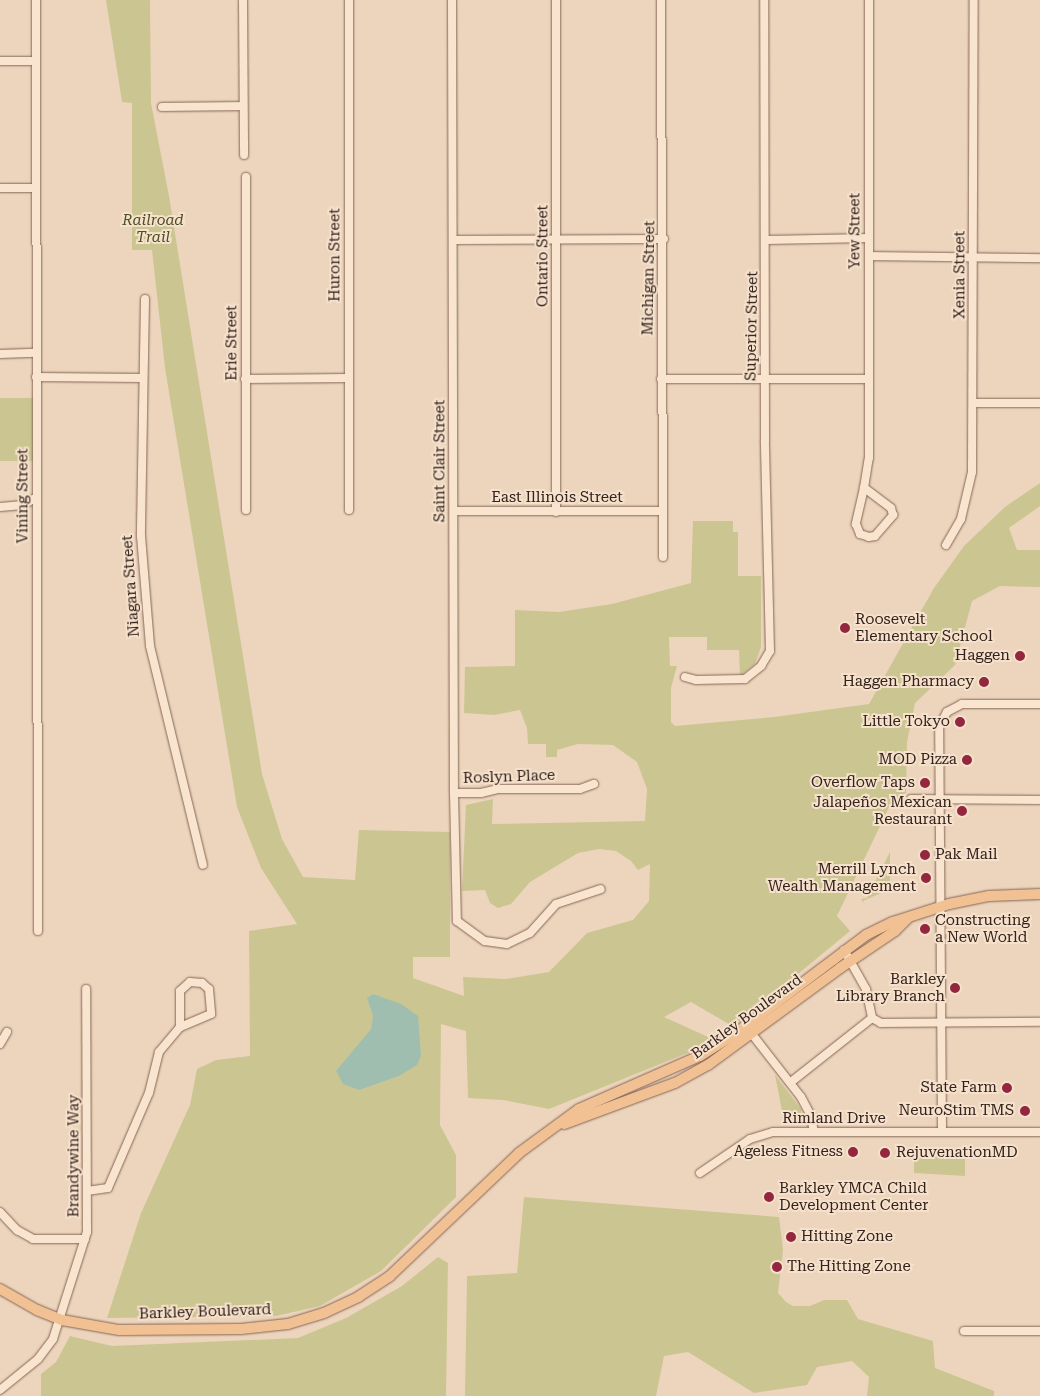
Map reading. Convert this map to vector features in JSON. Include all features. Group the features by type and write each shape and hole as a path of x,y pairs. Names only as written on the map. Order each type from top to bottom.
{"main road":[{"name":"Barkley Boulevard","path":"0,1289 37,1310 62,1320 118,1330 240,1329 288,1324 324,1313 358,1297 390,1276 519,1153 560,1125 675,1082 708,1065 844,950 875,930 940,907 989,896 1040,894"},
{"name":"Barkley Boulevard","path":"749,1030 895,931 909,918"}],"street":[{"name":"Vining Street","path":"36,0 38,931"},
{"path":"243,0 244,154"},
{"name":"Huron Street","path":"349,0 349,510"},
{"name":"Saint Clair Street","path":"452,0 454,793 457,921 485,941 507,944 530,933 556,904 601,889"},
{"name":"Ontario Street","path":"556,0 556,512"},
{"name":"Michigan Street","path":"660,0 664,239 661,379 663,557"},
{"name":"Superior Street","path":"685,677 696,680 745,679 761,666 770,652 765,379 767,240 764,0"},
{"name":"Yew Street","path":"864,488 868,463 869,379 869,0"},
{"name":"Xenia Street","path":"946,545 960,519 972,472 974,0"},
{"path":"0,61 36,61"},
{"path":"162,107 243,106"},
{"name":"Erie Street","path":"246,177 246,510"},
{"path":"0,188 36,188"},
{"path":"453,240 556,238 664,239"},
{"path":"767,240 869,238"},
{"path":"869,256 974,259 1040,258"},
{"name":"Niagara Street","path":"145,299 142,378 141,536 150,646 203,865"},
{"path":"0,354 36,353"},
{"path":"36,378 142,378"},
{"path":"245,379 349,378"},
{"path":"661,379 869,379"},
{"path":"973,403 1040,403"},
{"path":"864,488 891,508 893,516 875,536 869,538 860,534 856,524 864,488"},
{"path":"0,507 23,505 37,497"},
{"name":"East Illinois Street","path":"454,511 661,512"},
{"path":"942,1132 939,727 947,712 962,704 1040,704"},
{"name":"Roslyn Place","path":"454,793 481,793 499,789 580,789 594,784"},
{"path":"911,799 1040,800"},
{"path":"844,950 866,989 872,1018 881,1023 1040,1022"},
{"path":"87,1191 101,1190 110,1185 149,1093 159,1052 180,1027 211,1014 211,994 202,983 190,982 180,991 180,1027"},
{"name":"Brandywine Way","path":"0,1390 46,1350 62,1320 85,1239 87,1191 86,989"},
{"path":"791,1082 872,1018"},
{"path":"749,1030 791,1082 808,1109 814,1132"},
{"path":"0,1044 8,1032"},
{"name":"Rimland Drive","path":"700,1173 763,1134 814,1132 1040,1132"},
{"path":"0,1212 17,1230 34,1239 85,1239"},
{"path":"964,1331 1040,1331"}],"green space":[{"name":"Railroad Trail","path":"106,0 150,0 151,103 169,196 262,774 282,839 303,877 355,880 359,830 450,832 450,957 413,957 413,978 464,996 463,977 506,979 549,972 587,933 633,920 649,901 650,864 638,870 631,861 616,851 599,849 578,853 530,882 511,904 498,908 490,903 485,890 462,891 466,805 493,799 492,824 645,821 647,789 637,762 613,745 578,744 557,750 557,757 546,757 546,744 528,744 527,728 520,710 494,715 464,713 465,667 515,666 515,610 559,612 612,604 691,583 693,521 733,521 733,532 738,532 738,576 761,576 761,647 755,664 740,676 739,650 707,650 707,637 669,637 670,666 677,666 671,688 671,722 675,726 774,717 869,704 934,588 964,546 1005,507 1040,483 1040,506 1009,528 1017,550 1040,550 1040,587 1000,586 972,601 955,665 915,703 907,742 906,793 892,801 837,916 850,931 734,1027 691,1002 664,1017 717,1041 549,1109 503,1100 468,1098 466,1031 441,1024 440,1125 456,1155 456,1197 381,1271 320,1306 276,1316 107,1318 141,1213 190,1105 197,1069 216,1060 250,1056 249,931 297,924 261,868 237,807 165,368 152,250 132,250 132,103 122,102"},
{"path":"0,398 34,398 34,461 0,461"},
{"path":"890,852 890,889 863,901 865,905 861,899 867,898"},
{"path":"775,1075 801,1109 801,1120 784,1121"},
{"path":"914,1148 960,1148 965,1151 965,1176 914,1173"},
{"path":"524,1197 779,1217 783,1250 778,1293 786,1302 793,1306 810,1306 824,1300 847,1300 858,1319 933,1341 935,1368 994,1391 994,1396 867,1396 869,1377 852,1361 817,1367 807,1385 754,1393 688,1352 664,1356 656,1396 465,1396 467,1276 517,1273"},
{"path":"438,1257 448,1263 446,1396 41,1396 41,1374 56,1362 70,1336 112,1346 298,1338 346,1318 402,1286"}],"shaded area":[{"path":"373,994 401,1004 418,1016 421,1056 417,1065 399,1076 359,1090 343,1084 336,1071 371,1029 373,1016 367,998"}],"place":[{"name":"Roosevelt Elementary School","path":"845,628"},
{"name":"Haggen","path":"1020,656"},
{"name":"Haggen Pharmacy","path":"984,682"},
{"name":"Little Tokyo","path":"960,722"},
{"name":"MOD Pizza","path":"967,760"},
{"name":"Overflow Taps","path":"925,783"},
{"name":"Jalapeños Mexican Restaurant","path":"962,811"},
{"name":"Pak Mail","path":"925,855"},
{"name":"Merrill Lynch Wealth Management","path":"926,878"},
{"name":"Constructing a New World","path":"925,929"},
{"name":"Barkley Library Branch","path":"955,988"},
{"name":"State Farm","path":"1007,1088"},
{"name":"NeuroStim TMS","path":"1025,1111"},
{"name":"Ageless Fitness","path":"853,1152"},
{"name":"RejuvenationMD","path":"885,1153"},
{"name":"Barkley YMCA Child Development Center","path":"769,1197"},
{"name":"Hitting Zone","path":"791,1237"},
{"name":"The Hitting Zone","path":"777,1267"}]}
